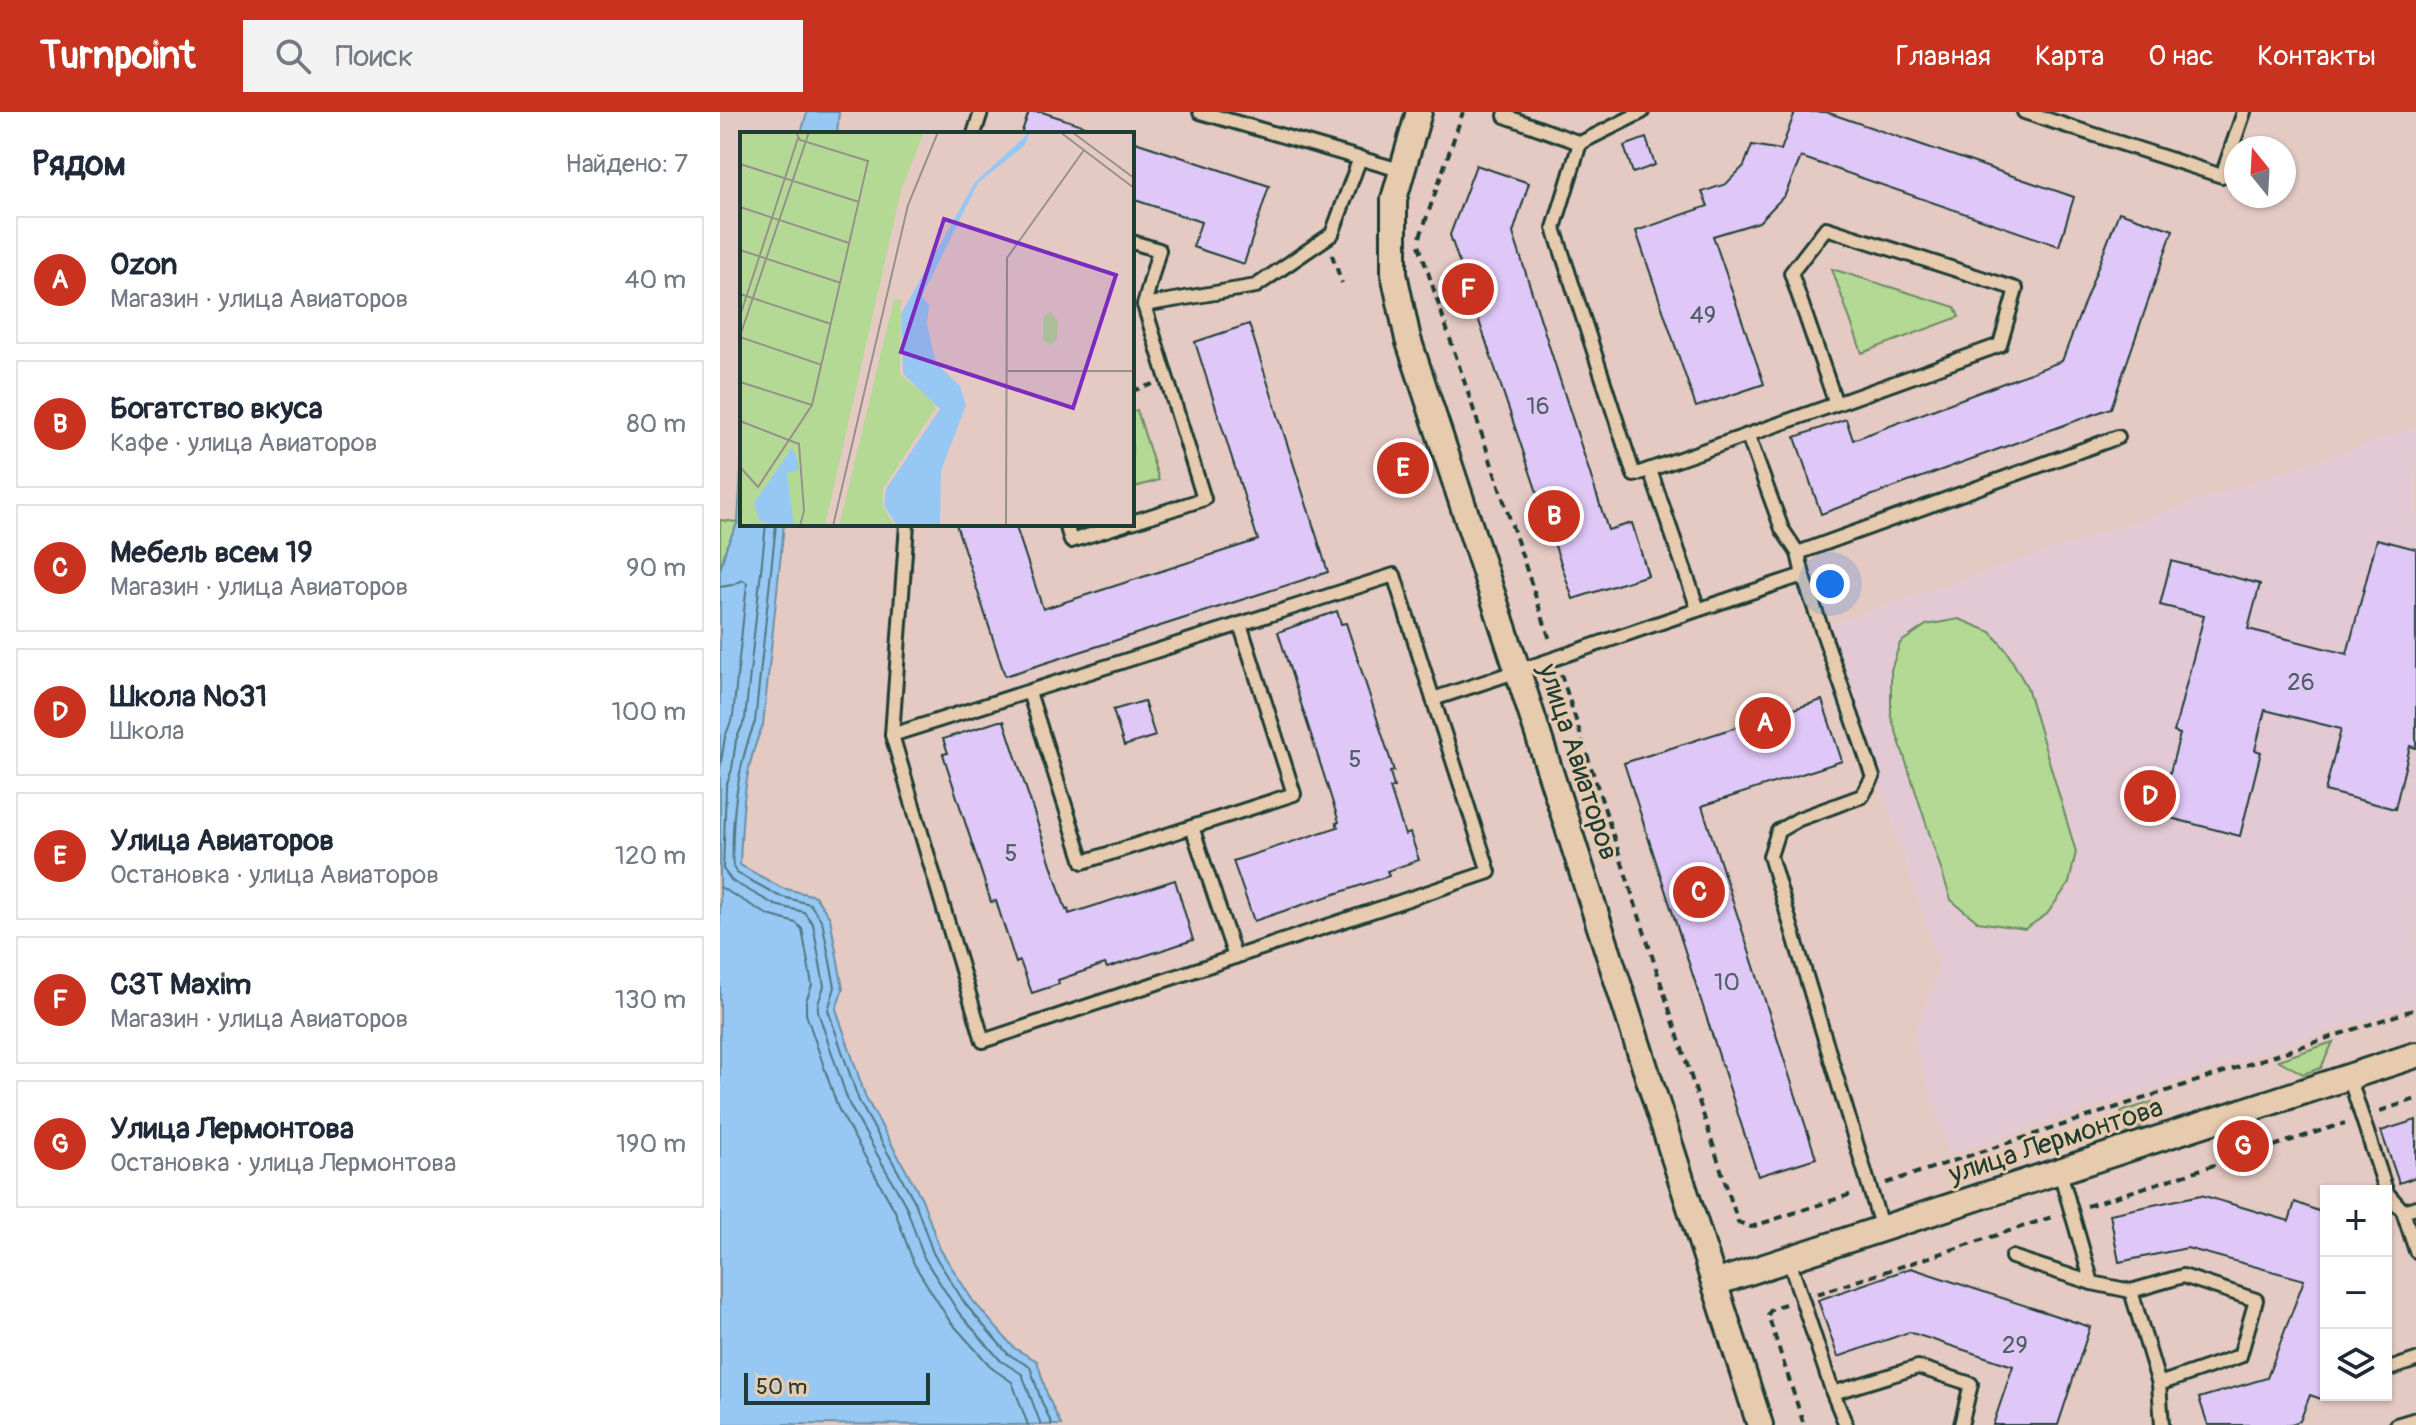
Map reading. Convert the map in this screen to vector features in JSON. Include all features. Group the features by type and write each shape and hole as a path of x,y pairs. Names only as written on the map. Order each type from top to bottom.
{"street":[{"name":"улица Авиаторов","path":"1419,112 1394,199 1394,274 1401,312 1433,420 1518,672 1760,1425"},
{"name":"улица Лермонтова","path":"1715,1283 2416,1055"}],"lane":[{"path":"975,132 981,112"},
{"path":"1200,112 1400,170"},
{"path":"1506,112 1505,116 1580,143"},
{"path":"2024,112 2222,176 2244,112"},
{"path":"1638,113 1580,143 1554,228 1634,475 1748,436 2000,345 2016,289 1826,228 1791,273 1836,404"},
{"path":"1144,305 1256,286 1332,234 1360,158"},
{"path":"1134,243 1159,250 1144,305 1204,499 1134,521"},
{"path":"1748,436 1782,529 1798,553 1873,777 1862,796 1799,819 1778,831 1770,856 1882,1229"},
{"path":"1798,553 2118,437"},
{"path":"1650,470 1698,609"},
{"path":"892,735 1394,575 1489,872 983,1041 892,735 907,526"},
{"path":"1067,526 1071,541 1119,526"},
{"path":"1433,699 1803,575"},
{"path":"1029,692 1083,862 1192,827 1294,794 1240,624"},
{"path":"1192,827 1235,957"},
{"path":"2349,1077 2387,1193 2410,1209 2416,1251"},
{"path":"2060,1172 2092,1283"},
{"path":"2012,1257 2092,1283 2131,1291 2183,1276 2256,1300 2240,1356 2159,1384"},
{"path":"1789,1260 1846,1425"},
{"path":"2131,1291 2159,1384 2162,1425"},
{"path":"2392,1368 2416,1360"},
{"path":"1833,1393 1918,1367 1971,1384 1961,1425"},
{"path":"2396,1425 2416,1419"}],"path":[{"path":"1326,238 1342,283"},
{"path":"1751,1227 2416,1009"},
{"path":"1804,1425 1768,1315 1772,1308 2416,1099"}],"shaded area":[{"path":"2416,427 2416,1003 1950,1154 1913,1037 1940,968 1828,625"}],"green space":[{"path":"1832,269 1955,307 1959,317 1862,353"},
{"path":"1137,410 1159,480 1134,487 1134,411"},
{"path":"720,520 738,522 720,571"},
{"path":"1959,619 1991,632 2006,650 2027,687 2076,852 2069,883 2047,914 2025,929 1978,922 1951,900 1891,716 1891,670 1900,643 1926,625"},
{"path":"2333,1042 2321,1068 2303,1074 2278,1060"},
{"path":"2152,1102 2143,1126 2127,1132 2121,1112"}],"water":[{"path":"807,112 839,112 837,132 802,132"},
{"path":"740,488 740,526 784,526 763,725 747,776 740,865 782,888 815,896 830,918 843,989 836,1009 866,1098 922,1199 940,1249 973,1301 1014,1348 1037,1361 1061,1425 720,1424 720,571 738,522"}],"building":[{"path":"1029,112 1042,112 1097,130 1096,132 1022,132"},
{"path":"1795,112 1826,112 2074,197 2059,246 1801,157 1785,195 1759,222 1713,236 1764,384 1696,407 1636,231 1708,206 1702,192 1726,184 1744,166 1752,145 1781,150"},
{"path":"1646,138 1655,165 1633,173 1624,146"},
{"path":"1134,142 1269,186 1244,264 1193,247 1201,222 1134,200"},
{"path":"1476,165 1529,183 1513,233 1608,530 1632,523 1648,575 1573,599 1450,235"},
{"path":"2119,212 2173,230 2111,408 1821,514 1795,437 1846,419 1853,440 2062,361"},
{"path":"1249,324 1328,572 1005,676 957,526 1016,526 1043,609 1258,540 1195,342"},
{"path":"2377,539 2416,549 2416,748 2410,746 2395,809 2325,791 2341,729 2265,710 2255,750 2261,752 2240,836 2159,815 2180,734 2174,732 2204,616 2160,605 2171,561 2260,584 2248,629 2347,654"},
{"path":"1337,611 1341,624 1346,623 1394,771 1390,772 1394,787 1390,788 1405,835 1410,833 1419,860 1387,871 1389,876 1254,921 1233,861 1338,827 1336,823 1339,822 1278,632"},
{"path":"1822,700 1842,761 1702,806 1816,1158 1758,1176 1624,763"},
{"path":"1144,701 1155,736 1124,746 1113,710"},
{"path":"1004,721 1069,914 1175,880 1193,940 1107,968 1105,964 1058,980 1059,984 1032,993 1020,961 1016,963 996,901 991,902 943,754 948,753 943,739"},
{"path":"2416,1120 2416,1177 2399,1183 2381,1131"},
{"path":"2201,1195 2289,1221 2295,1202 2320,1212 2320,1399 2310,1395 2300,1421 2288,1425 2208,1425 2199,1398 2267,1378 2304,1280 2187,1248 2119,1262 2110,1214"},
{"path":"1911,1268 2090,1327 2058,1425 1993,1425 2013,1366 1909,1332 1838,1357 1818,1300"}],"place":[{"name":"СЗТ Maxim","path":"1468,289"},
{"name":"Улица Авиаторов","path":"1403,468"},
{"name":"Богатство вкуса","path":"1554,516"},
{"name":"Ozon","path":"1765,723"},
{"name":"Школа №31","path":"2150,796"},
{"name":"Мебель всем 19","path":"1699,892"},
{"name":"Улица Лермонтова","path":"2243,1146"}]}
